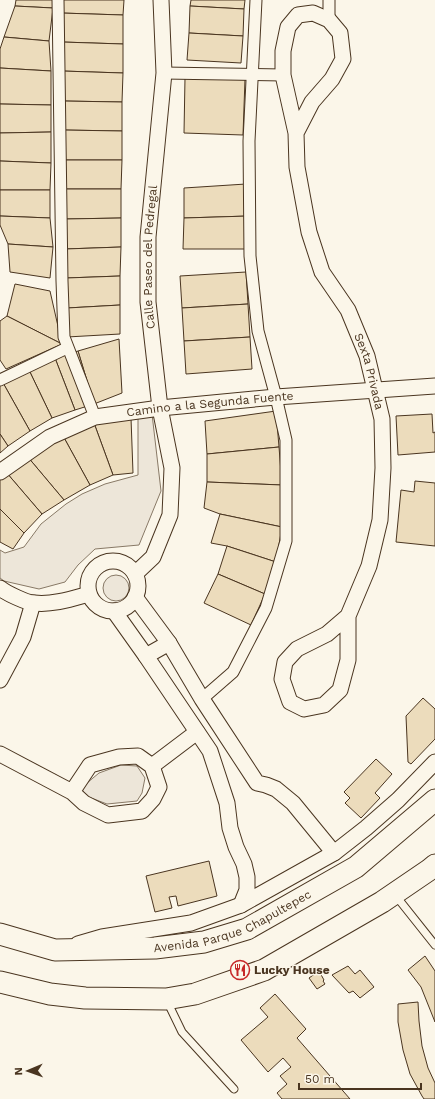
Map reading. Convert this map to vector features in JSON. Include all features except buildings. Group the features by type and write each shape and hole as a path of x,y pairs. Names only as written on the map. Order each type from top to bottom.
{"main road":[{"name":"Avenida Parque Chapultepec","path":"0,934 56,950 155,948 204,942 247,929 356,867 435,800"},
{"path":"0,982 50,994 85,998 166,999 195,994 264,970 395,894 433,866"}],"street":[{"path":"58,0 64,337 95,417"},
{"name":"Calle Paseo del Pedregal","path":"135,574 153,557 170,515 172,468 160,408 148,302 148,237 164,73 161,0"},
{"path":"202,699 233,672 266,608 286,541 286,440 258,331 250,256 249,141 256,0"},
{"path":"329,0 329,20"},
{"name":"Sexta Privada","path":"296,133 312,102 332,79 344,59 340,33 329,20 313,13 298,15 288,27 282,51 282,75 296,133 297,167 309,232 322,272 348,310 367,356 382,419 384,468 380,520 369,566 348,616 348,660 340,690 324,705 304,709 290,702 282,679 285,662 297,649 327,634 348,616"},
{"path":"164,73 282,75"},
{"path":"0,380 68,348"},
{"name":"Camino a la Segunda Fuente","path":"0,472 50,437 95,417 160,408 276,397 435,386"},
{"path":"108,561 118,561 128,566 135,574 138,581 138,590 130,605 122,610 106,610 98,607 89,594 88,583 91,574 98,566 108,561"},
{"path":"0,588 33,603 62,602 89,594"},
{"path":"135,597 169,643 202,699 257,783 276,789 293,803 334,854"},
{"path":"0,680 23,637 33,603"},
{"path":"114,611 210,751 227,804 230,828 236,847 244,864 247,878 247,890 241,905"},
{"path":"146,656 169,643"},
{"path":"152,766 197,732"},
{"path":"210,751 228,739"},
{"path":"0,754 72,792 84,803 108,815 142,811 153,799 160,787 152,766 138,756 119,757 90,765 72,792"},
{"path":"56,950 102,937 191,923 241,905 334,854 398,800 435,762"}],"lane":[{"path":"395,894 435,945"},
{"path":"166,999 182,1032 234,1089"}],"shaded area":[{"path":"152,414 161,491 139,545 95,549 78,565 65,582 39,589 4,581 0,578 0,550 5,553 24,547 41,524 66,504 82,494 105,484 138,475 138,415"},
{"path":"116,575 125,579 129,588 125,597 116,601 107,597 103,588 107,579"},
{"path":"121,765 137,766 145,778 142,793 137,801 107,804 86,796 81,788 99,773"}],"place":[{"name":"Lucky House","path":"240,970"}]}
